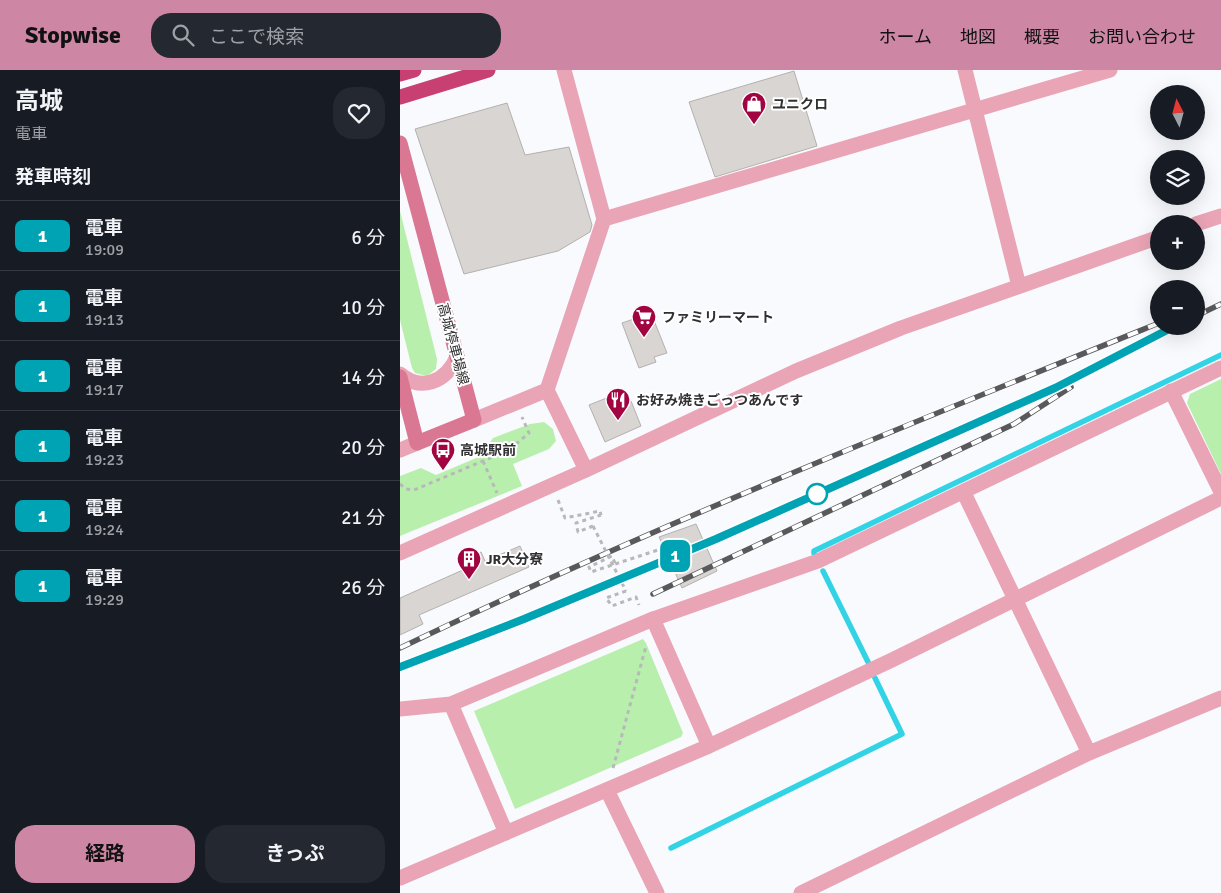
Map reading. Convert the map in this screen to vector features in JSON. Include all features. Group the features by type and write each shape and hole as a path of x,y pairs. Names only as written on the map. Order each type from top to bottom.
{"highway":[{"path":"400,74 414,70"},
{"path":"400,97 488,70"}],"main road":[{"name":"高城停車場線","path":"400,143 474,420"},
{"path":"400,376 417,443 474,420"}],"street":[{"path":"564,70 604,218 547,390 586,470"},
{"path":"965,70 1019,286"},
{"path":"604,218 1110,70"},
{"path":"1205,221 1221,216"},
{"path":"400,552 586,470 796,371 901,328 1150,241"},
{"path":"400,376 408,381 419,384 432,383 453,366 457,357"},
{"path":"400,709 452,704 653,619 818,562 1221,368"},
{"path":"474,420 547,390"},
{"path":"1171,392 1221,492"},
{"path":"400,450 417,443"},
{"path":"964,492 1089,753"},
{"path":"400,878 709,746 1015,600 1221,498"},
{"path":"653,619 709,746"},
{"path":"801,893 1089,753 1221,698"},
{"path":"452,704 506,833"},
{"path":"607,790 657,893"}],"path":[{"path":"400,484 406,489 414,490 509,450 529,433 515,402"},
{"path":"483,461 503,507"},
{"path":"552,485 565,518 600,511 602,515 576,523 578,532 593,526 615,563"},
{"path":"611,557 589,566 591,572 664,548"},
{"path":"611,557 626,591 606,598 612,606 636,597"},
{"path":"607,790 653,619"}],"green space":[{"path":"400,211 437,359 436,369 427,376 415,373 412,368 400,320"},
{"path":"1221,379 1221,474 1187,403 1190,394"},
{"path":"544,422 553,429 556,441 549,449 513,464 522,486 400,536 400,476 421,468 436,475 481,456 493,438 530,424"},
{"path":"643,639 683,733 681,737 515,809 474,711"}],"building":[{"name":"ユニクロ","path":"794,71 817,146 715,177 689,102"},
{"path":"507,103 525,155 569,147 592,225 590,232 558,251 464,274 415,129"},
{"name":"ファミリーマート","path":"651,313 667,353 654,357 656,362 639,368 622,323"},
{"name":"お好み焼きごっつあんです","path":"614,395 619,406 631,401 641,426 605,442 589,405"},
{"path":"696,524 717,571 682,588 659,537"},
{"name":"JR大分寮","path":"520,546 529,567 419,615 423,624 400,635 400,598 465,569 461,561 481,552 485,561"}],"waterway":[{"path":"814,553 814,551 1221,355"},
{"path":"823,571 868,662"},
{"path":"671,848 902,734 875,678"}],"railway":[{"path":"1205,312 1221,304"},
{"path":"400,648 493,604 682,520 1150,327"},
{"path":"400,667 524,619 716,539 1055,388 1158,335"},
{"path":"653,594 1014,424 1071,387"}],"train":[{"name":"1","path":"400,667 524,619 716,539 1055,388 1157,335"}],"place":[{"name":"ユニクロ","path":"754,125"},
{"name":"ファミリーマート","path":"644,338"},
{"name":"お好み焼きごっつあんです","path":"618,421"},
{"name":"高城駅前","path":"443,471"},
{"name":"JR大分寮","path":"469,580"}]}
